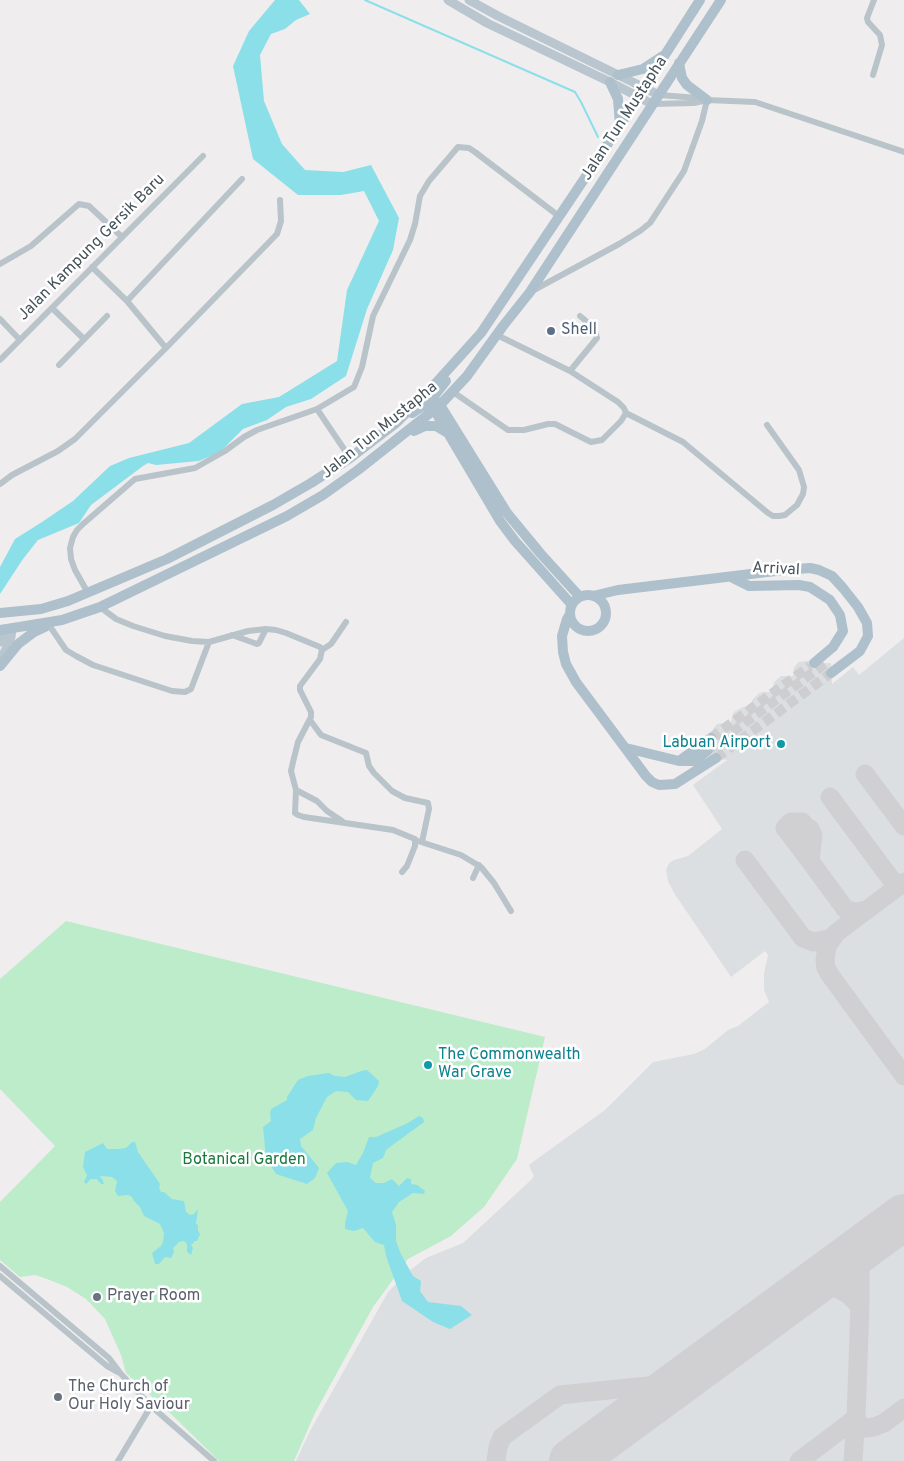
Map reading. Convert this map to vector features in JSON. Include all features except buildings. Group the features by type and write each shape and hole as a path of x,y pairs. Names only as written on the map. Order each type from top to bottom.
{"main road":[{"path":"448,0 487,23 658,95"},
{"path":"469,0 614,78 638,97 652,104"},
{"path":"396,423 435,405 603,149 619,128 700,0"},
{"name":"Jalan Tun Mustapha","path":"4,627 62,620 100,607 287,516 323,495 378,454 435,405 467,376 530,292 626,142 721,0"},
{"path":"614,78 643,69 668,52"},
{"path":"679,63 682,78 687,85 707,100"},
{"path":"614,78 618,99 619,128"},
{"path":"0,642 4,627 20,615 68,601 166,559 280,501 350,458 396,423 435,384 481,333"},
{"path":"467,376 449,408 452,432 500,521 571,610 574,625 585,632 597,630 607,614 603,603 593,596"},
{"path":"435,405 508,513 540,553 580,597"},
{"path":"378,454 425,426 436,426 452,432"},
{"path":"580,597 618,590 810,568 826,572 836,580 864,616 867,623 868,636 860,651 831,673"},
{"name":"Arrival","path":"731,577 749,586 799,585 815,589 830,600 836,608 843,631"},
{"path":"580,597 566,619 562,636 566,664 576,682 646,776 652,782 659,785 675,784 712,754 694,761 679,761 626,748"},
{"path":"0,613 41,608"},
{"path":"0,665 24,638 62,620"},
{"path":"0,665 11,637 4,627"},
{"path":"814,662 833,647 843,631"},
{"path":"826,663 838,651 843,631"},
{"path":"679,761 711,738"}],"street":[{"path":"873,75 882,45 880,35 868,22 867,18 874,0"},
{"path":"658,95 695,96 707,100"},
{"path":"530,292 640,231 650,223 684,171 702,121 707,100"},
{"path":"652,104 694,103 707,100 755,102 904,152"},
{"path":"88,593 75,570 72,559 70,548 73,537 76,530 136,479 195,468 257,430 317,409 354,387 362,367 373,316 410,240 420,196 429,181 458,147 469,148 475,152 560,217"},
{"name":"Jalan Kampung Gersik Baru","path":"0,360 203,156"},
{"path":"127,301 242,179"},
{"path":"0,484 12,475 58,451 75,439 166,348 278,234 280,200"},
{"path":"0,264 31,246 79,204 89,206 122,237"},
{"path":"92,267 127,301 166,348"},
{"path":"52,308 84,339"},
{"path":"59,365 107,316"},
{"path":"570,371 597,338 594,328 580,316"},
{"path":"0,319 20,340"},
{"path":"497,335 570,371 618,402 626,413 683,442 768,513 773,516 779,516 785,515 797,506 804,487 799,470 767,424"},
{"path":"456,394 508,430 524,430 555,424 591,442 602,440 621,421 626,413"},
{"path":"317,409 350,458"},
{"path":"100,607 116,619 165,636 209,642 248,631 266,629 286,633 320,647 322,650"},
{"path":"346,622 331,644 322,650 320,659 300,686 300,690 311,712 310,720 298,742 292,762 291,771 296,790 295,810 297,815 393,830 460,855 479,865 494,883 511,911"},
{"path":"49,625 70,653 93,665 172,691 185,692 191,689 209,642"},
{"path":"232,635 257,644 266,629"},
{"path":"310,720 321,734 366,753 369,766 374,774 392,792 405,798 428,803 430,809 422,842"},
{"path":"296,790 317,800 327,812 345,823"},
{"path":"402,872 413,854 415,839"},
{"path":"473,878 479,865"},
{"path":"0,1266 109,1358 150,1406 214,1461"},
{"path":"0,1276 107,1366 121,1374"},
{"path":"118,1461 150,1406"}],"shaded area":[{"path":"904,638 904,1461 296,1461 310,1431 388,1292 410,1270 426,1258 463,1243 532,1179 534,1176 529,1166 530,1164 605,1110 653,1062 694,1054 705,1049 728,1030 738,1026 769,1002 764,990 764,973 768,955 765,951 731,977 674,893 668,881 666,870 669,863 688,856 722,829 693,785 727,760 707,757 713,729 717,724 731,722 733,713 737,710 743,707 752,708 752,700 762,692 772,692 774,682 781,676 793,676 794,667 799,662 814,660 815,663 831,663 832,684 853,667 859,675"}],"green space":[{"name":"Botanical Garden","path":"66,921 545,1037 517,1159 484,1207 451,1236 408,1259 373,1307 315,1413 294,1461 219,1461 126,1373 121,1355 105,1319 86,1299 67,1287 35,1275 20,1277 0,1260 0,1202 55,1146 0,1089 0,979"}],"water":[{"path":"275,0 299,0 310,14 296,20 285,29 271,34 260,55 264,101 282,144 305,170 343,172 371,165 399,218 393,250 367,309 346,376 311,399 286,407 267,420 243,429 220,452 199,461 156,465 148,463 143,466 91,505 79,523 38,540 0,594 0,567 15,539 73,501 110,466 129,458 189,443 242,404 279,397 337,361 347,290 379,221 364,191 341,195 298,195 253,159 233,66 249,31"},
{"path":"367,1070 379,1081 378,1086 368,1101 356,1100 348,1092 336,1091 327,1097 316,1118 313,1130 300,1139 301,1146 319,1168 315,1178 307,1184 276,1174 266,1158 263,1127 271,1121 271,1109 287,1100 298,1080 308,1076 329,1073 345,1077"},
{"path":"419,1116 423,1118 424,1122 386,1150 383,1158 373,1163 370,1178 376,1183 384,1183 392,1179 399,1186 407,1178 411,1179 411,1184 417,1185 425,1191 424,1194 413,1193 399,1202 392,1212 396,1225 396,1241 413,1276 421,1281 420,1291 428,1302 461,1306 472,1315 450,1329 433,1322 402,1301 384,1245 375,1242 363,1228 354,1231 345,1229 348,1211 327,1173 336,1163 347,1162 356,1165 369,1137 376,1137"},
{"path":"132,1142 135,1142 138,1152 160,1184 161,1192 164,1192 172,1199 184,1201 186,1212 190,1215 194,1214 198,1209 196,1224 200,1234 197,1241 191,1244 193,1248 191,1255 187,1252 187,1244 184,1241 179,1242 173,1248 174,1252 171,1258 165,1257 159,1264 155,1264 152,1253 163,1242 164,1233 160,1224 144,1216 132,1197 128,1195 118,1196 115,1191 117,1181 112,1177 101,1176 100,1178 102,1178 104,1184 101,1184 97,1179 91,1179 86,1184 84,1182 87,1175 83,1167 85,1152 103,1143 107,1149 118,1149 126,1148"}],"waterway":[{"path":"365,0 575,92 598,137"}],"taxiway":[{"path":"865,774 904,826"},
{"path":"830,797 897,887"},
{"path":"810,861 813,835 810,829 802,822 791,822 785,828 846,910 856,912 866,910"},
{"path":"745,860 803,938 814,942 832,938"},
{"path":"904,882 836,933 827,946 825,960 826,968 830,975 904,1076"},
{"path":"847,1425 856,1417 860,1270 865,1251 876,1237"},
{"path":"794,1297 815,1287 830,1286 849,1295 860,1306"},
{"path":"496,1461 502,1437 560,1395 667,1384 689,1375"},
{"path":"799,1461 847,1425 853,1422 866,1428 874,1427 884,1423 904,1408"},
{"path":"853,1461 856,1417"},
{"path":"580,1461 593,1446"}],"runway":[{"path":"572,1461 904,1217"}],"tunnel":[{"path":"708,750 826,663"},
{"path":"711,738 810,666"},
{"path":"716,758 831,673"}],"place":[{"name":"Shell","path":"551,331"},
{"name":"Labuan Airport","path":"781,744"},
{"name":"The Commonwealth War Grave","path":"428,1065"},
{"name":"Prayer Room","path":"97,1297"},
{"name":"The Church of Our Holy Saviour","path":"58,1397"}]}
